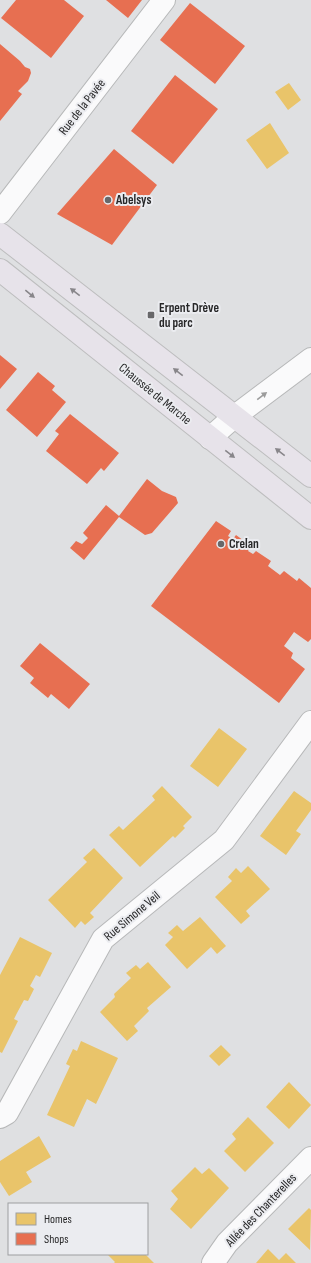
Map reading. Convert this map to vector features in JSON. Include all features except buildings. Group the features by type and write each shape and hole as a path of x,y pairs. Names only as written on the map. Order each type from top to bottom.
{"main road":[{"path":"0,234 311,476"},
{"name":"Chaussée de Marche","path":"0,270 311,518"}],"street":[{"name":"Rue de la Pavée","path":"0,213 164,0"},
{"path":"210,438 235,416 311,360"},
{"name":"Rue Simone Veil","path":"0,1117 8,1113 103,939 224,840 311,722"},
{"name":"Allée des Chanterelles","path":"213,1263 227,1244 311,1158"}],"place":[{"name":"Abelsys","path":"108,200"},
{"name":"Erpent Drève du parc","path":"151,315"},
{"name":"Crelan","path":"221,544"}]}
